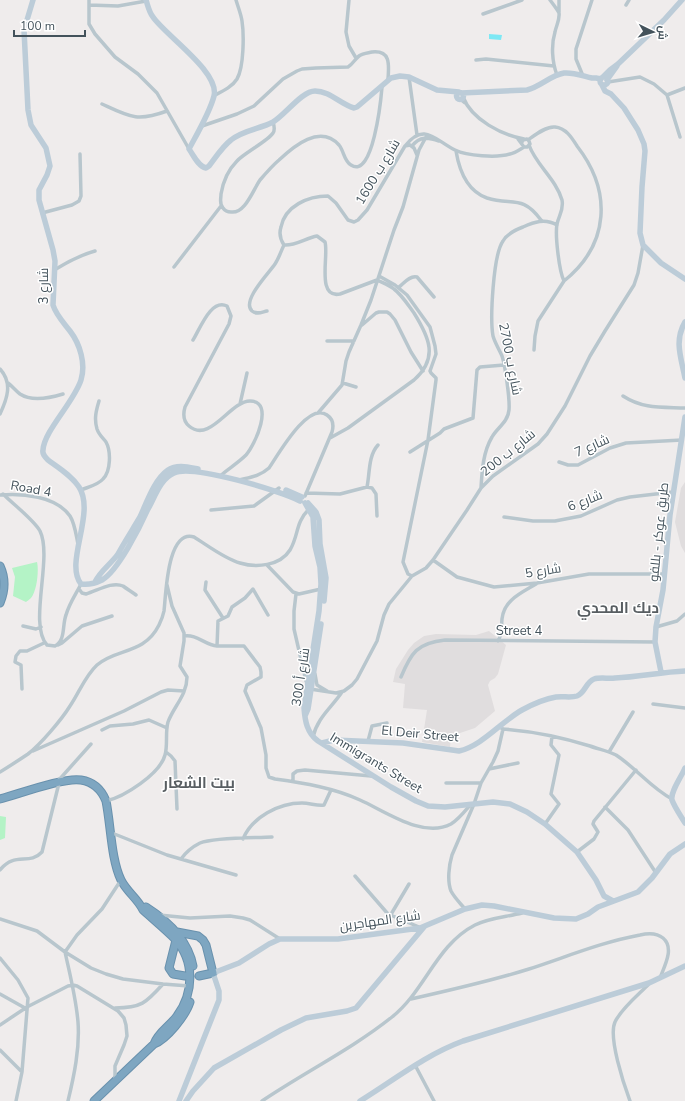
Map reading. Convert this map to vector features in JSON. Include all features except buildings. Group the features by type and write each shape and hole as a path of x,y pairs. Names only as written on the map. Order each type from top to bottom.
{"highway":[{"path":"0,566 5,586 0,603"},
{"path":"0,799 58,783 77,780 87,782 99,789 106,802 116,863 121,880 127,891 147,913 176,940 188,962 190,974 188,996 178,1015 156,1038 154,1044"},
{"path":"94,1101 154,1044 170,1032 182,1017 189,1005 193,993 194,979 192,961 188,950 177,932 142,906"},
{"path":"177,932 196,935 201,938 206,945 213,973 200,976"},
{"path":"188,950 189,944 196,935"},
{"path":"176,940 169,966 171,972 175,975 186,976"},
{"path":"170,961 173,958 178,957 188,962"}],"street":[{"name":"شارع 3","path":"33,0 24,30 26,75 29,119 32,129 46,148 50,166 39,190 39,200 54,250 53,305 76,343 82,358 83,367 82,378 78,391 52,428 46,439 43,451 45,457 72,479 81,490"},
{"path":"89,0 89,24 99,41 115,57 143,78 157,93 200,166 206,168 231,139 273,122 305,94 312,91 324,92 354,108 388,80 400,76 409,77 436,90 460,96 478,92 527,90 566,72 604,81 640,77 654,84 667,95 680,137"},
{"path":"89,5 118,6 146,0 153,17 200,65 214,87 215,95 202,126 189,149"},
{"path":"215,95 230,87 239,74 242,56 243,27 236,0"},
{"path":"349,0 346,32 349,46 356,58"},
{"path":"483,14 522,0"},
{"path":"550,0 559,13"},
{"path":"557,75 554,66 554,37 558,22 559,0"},
{"path":"583,76 576,59 576,49 592,0"},
{"path":"626,5 629,0"},
{"path":"604,81 618,64 664,20 682,0"},
{"path":"202,126 237,114 254,106 283,79 297,71 302,69 348,67 362,54 378,52 384,54 389,66 388,80"},
{"path":"476,60 554,66"},
{"path":"409,77 418,135"},
{"path":"604,81 610,88 611,94 631,119 644,144 645,151 640,233 643,245 661,263 685,279"},
{"path":"273,122 274,127 271,135 242,156 231,168 222,189 220,200 224,210 234,212 240,210 260,181 278,160 303,141 312,137 324,137 338,143 346,159 352,166 357,167 364,165 372,146 381,99 382,85"},
{"path":"667,95 685,88"},
{"path":"460,96 475,114 487,123 507,135 517,138 525,143 557,188 562,200 563,208 556,233 561,272 564,281"},
{"path":"102,104 134,118 150,117 167,110"},
{"path":"405,146 412,146 418,140 426,137 442,142 456,151 492,156 510,154 516,152 532,137 551,127 558,127 564,130 589,163 600,190 601,212 595,243 581,266 564,281 538,321 534,350"},
{"name":"شارع ب 1600","path":"284,245 280,236 280,230 284,216 293,207 309,199 328,196 336,203 348,220 354,222 362,217 409,140 418,135 431,135 442,142"},
{"path":"237,481 260,475 269,468 294,432 309,416 318,412 343,383 346,361 378,278 403,207 421,146 426,137"},
{"path":"412,146 416,150 418,156"},
{"path":"456,151 458,164 463,176 478,194 487,198 523,204 533,210 542,220 557,225"},
{"path":"42,213 72,205 79,201 81,196 80,154"},
{"path":"174,267 222,206"},
{"name":"شارع ب 2700","path":"481,488 487,448 492,437 506,420 509,405 504,365 493,335 492,298 498,251 508,234 529,224 542,220"},
{"path":"267,311 257,313 254,312 249,306 249,302 258,285 267,276 277,261 284,245 291,245 317,236 325,242 325,279 327,290 335,295 340,294 378,278 399,288 407,295 430,327 435,346 434,362 430,371 436,380 428,440 403,562 408,574 412,576"},
{"name":"شارع ب 200","path":"313,737 315,729 322,717 342,692 350,688 357,679 379,637 384,615 388,606 412,576 426,568 433,560 481,488 493,476 538,444 559,416 590,356 636,282 643,245"},
{"path":"54,269 70,260 95,251"},
{"path":"399,288 414,276 417,277 434,297"},
{"path":"330,438 348,428 414,380 423,371 426,365 429,353 429,343 424,329 404,299 394,289 378,278"},
{"path":"404,299 407,295"},
{"path":"193,340 213,308 222,304 227,306 231,316 229,324 184,406 183,415 187,424 193,429 202,431 206,430 240,404 248,401 256,402 263,411 257,438 251,449 220,475"},
{"path":"361,325 379,312 390,314 395,320 411,352 423,371"},
{"path":"685,322 680,331 678,344 685,378"},
{"path":"327,341 354,341"},
{"path":"410,452 444,429 470,421 473,418 478,367 504,365"},
{"path":"0,369 6,376 8,383 6,401 0,414"},
{"path":"240,404 247,373"},
{"path":"8,383 20,393 32,398 50,397 63,394"},
{"path":"343,383 356,387"},
{"path":"623,396 633,402 648,406 685,408"},
{"path":"99,401 96,410 96,419 98,430 108,448 109,467 104,478 98,483 81,490 84,500 83,527 78,547 76,575 82,593 86,594 117,585 122,586 136,595"},
{"path":"304,498 333,428 331,419 328,415 318,412"},
{"name":"طريق عوكر - بللفو","path":"661,672 655,642 656,627 663,590 673,492 685,417"},
{"name":"شارع 7","path":"559,462 568,465 578,465 610,448 626,443 682,440"},
{"path":"367,487 372,456 378,445"},
{"path":"58,645 63,634 65,615 80,586 95,582 100,574 126,545 139,518 154,494 157,483 164,473 175,467 186,466 237,481 277,490"},
{"path":"220,475 244,479 304,498 340,494 367,487 372,488 375,492 377,516"},
{"path":"211,510 254,506 277,490"},
{"name":"شارع 6","path":"504,517 533,521 555,521 581,516 617,500 673,492"},
{"path":"2,494 38,528 42,536 44,557 41,627 44,643 48,646 58,645 64,642 82,626 112,616"},
{"name":"Road 4","path":"2,494 43,499 59,505 70,517 78,547"},
{"name":"شارع أ 300","path":"304,498 317,526"},
{"name":"شارع أ 300","path":"304,498 316,512 317,526 315,546 320,558 323,589 314,665 304,708 305,716"},
{"path":"29,753 66,713 90,673 96,666 107,659 136,647 147,640 155,632 162,616 166,580 169,568 176,546 183,538 190,536 238,563 267,565 280,560 290,550 301,518 309,509"},
{"name":"شارع 5","path":"433,560 452,575 494,587 508,587 588,574 664,574"},
{"path":"267,565 286,587 296,594 323,589"},
{"path":"106,802 124,794 149,776 164,759 169,720 180,702 184,691 187,677 181,668 180,663 184,636 172,606 166,580"},
{"path":"206,582 205,590 223,618"},
{"path":"506,641 502,633 502,619 504,610 508,603 536,583"},
{"path":"217,646 219,620 228,616 232,607 245,598 254,589 268,615"},
{"name":"شارع أ 300","path":"309,688 323,589"},
{"path":"296,594 294,629 309,688 334,693 342,692"},
{"path":"656,627 677,621 685,614"},
{"path":"23,626 36,629 41,627"},
{"path":"498,641 502,633"},
{"path":"184,636 198,638 209,645 244,646 260,667 261,677 247,685 245,691 261,728 268,775 275,779 293,781 331,790 360,800 394,817 410,823 432,828 450,824 458,819 472,804"},
{"name":"Street 4","path":"401,678 405,667 414,652 426,643 445,640 655,642"},
{"path":"22,689 21,665 15,662 16,656 20,651 27,650 44,643"},
{"path":"314,665 317,685 320,688 334,693"},
{"name":"El Deir Street","path":"322,742 334,740 414,744 459,751 464,750 480,741 509,718 533,704 556,697 577,696 589,682 595,678 616,678 661,672 685,672"},
{"path":"0,772 29,753 124,711 161,692 168,690 184,691"},
{"path":"653,704 685,708"},
{"path":"608,752 633,712"},
{"name":"Immigrants Street","path":"305,716 306,726 313,737 374,776 428,806 445,807 493,802 510,804 527,812 545,824 577,852 596,880 603,894"},
{"path":"102,730 110,726 128,725 149,720 167,728"},
{"path":"368,741 372,726 388,723"},
{"path":"495,728 536,732 608,752 636,770 662,793 672,799 685,823"},
{"path":"465,909 451,891 450,862 481,783 498,751 503,729"},
{"path":"545,824 559,805 551,794 559,755 552,745 552,736"},
{"path":"44,738 46,742 50,743"},
{"path":"0,870 10,861 34,858 42,852 58,783 91,744"},
{"path":"166,752 175,761 177,809"},
{"path":"489,769 518,763"},
{"path":"672,799 673,790 681,778 685,768"},
{"path":"293,781 293,774 295,772 305,770 374,776"},
{"path":"577,852 594,839 598,832 593,824 594,820 636,770"},
{"path":"446,783 481,783"},
{"path":"242,839 253,824 265,814 283,806 293,804 302,803 324,805 331,790"},
{"path":"605,807 628,830 656,873"},
{"path":"112,833 150,849 236,875"},
{"path":"181,859 190,849 202,842 272,837"},
{"path":"603,894 605,897 613,901 638,892 648,883 670,854 685,844"},
{"path":"186,1101 214,1068 286,1027 306,1018 356,1008 422,927 390,916 354,876"},
{"path":"68,1101 78,1044 78,1022 73,985 65,952 76,935 102,909 121,880"},
{"path":"390,916 409,884"},
{"path":"598,908 603,894"},
{"name":"شارع المهاجرين","path":"213,973 239,963 269,944 280,939 338,939 422,927 465,909 482,906 494,906 554,918 576,919 613,901"},
{"path":"262,1101 366,1037 396,1015 411,999 431,968 451,943 464,932 487,920 527,912"},
{"path":"156,915 190,918 230,916 243,918 250,920 280,939"},
{"path":"0,919 37,931 65,952 91,968 106,974 123,979 190,986"},
{"path":"411,999 487,981 596,946 648,934 662,937 668,944 668,957 659,980"},
{"path":"0,958 18,980 28,996 22,1072 16,1101"},
{"path":"360,1101 415,1065 447,1047 659,980 684,968"},
{"path":"179,1101 219,1000 219,991 213,973"},
{"path":"630,1101 613,1037 614,1023 649,983"},
{"path":"114,1008 130,1008 139,1005 150,998 163,984"},
{"path":"0,1024 26,1008 68,986 73,985 84,990 114,1008 121,1014 126,1025 127,1031 124,1045 115,1066 115,1080"},
{"path":"0,994 26,1008"},
{"path":"0,1050 22,1072"},
{"path":"415,1065 434,1101"}],"shaded area":[{"path":"685,482 685,553 681,546 675,522 681,488"},
{"path":"489,631 506,645 498,674 490,681 488,685 495,711 475,728 451,736 450,747 422,742 427,710 403,708 405,684 393,682 396,669 408,650 414,643 424,636 436,634 476,635"}],"green space":[{"path":"37,562 37,580 35,591 31,598 26,602 13,596 15,577 12,568"},
{"path":"0,816 6,817 5,838 0,840"}],"water":[{"path":"489,34 502,35 501,40 489,39"}],"district":[{"name":"ديك المحدي","path":"618,608"},
{"name":"بيت الشعار","path":"199,783"}]}
